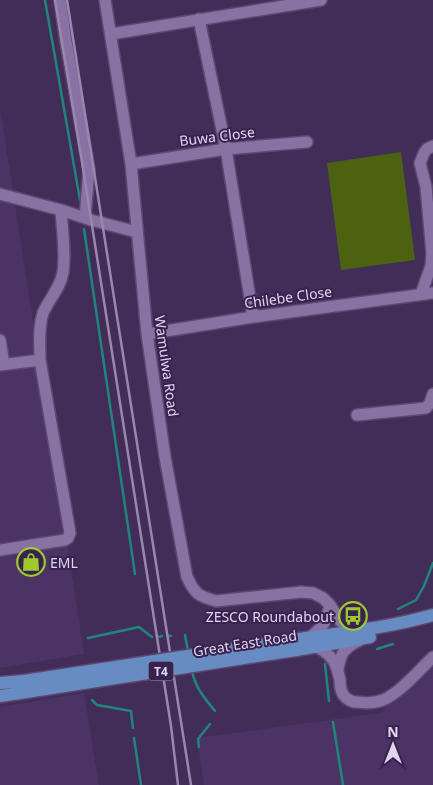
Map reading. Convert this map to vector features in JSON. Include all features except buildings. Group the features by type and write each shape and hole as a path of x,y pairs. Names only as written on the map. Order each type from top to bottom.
{"main road":[{"name":"Great East Road","path":"360,635 433,614"},
{"name":"Great East Road","path":"0,696 25,687 433,622"},
{"name":"Great East Road","path":"0,684 25,687"}],"street":[{"path":"60,0 89,169 85,218"},
{"name":"Wamulwa Road","path":"105,0 112,34 131,164 147,334 165,457 187,577 196,593 204,598 216,601 301,592 318,594 330,605 340,621 360,635"},
{"path":"112,34 299,2 321,0"},
{"path":"199,19 226,149 253,317"},
{"name":"Buwa Close","path":"131,164 226,149 307,142"},
{"path":"421,294 432,260 429,182 421,168 421,158 427,148 433,146"},
{"path":"0,194 137,232"},
{"path":"0,550 65,540 69,536 40,360 39,335 43,314 54,295 63,273 61,210"},
{"name":"Chilebe Close","path":"147,334 253,317 433,293"},
{"path":"0,340 2,365 40,360"},
{"path":"357,415 426,408 433,394"},
{"path":"330,605 327,620 313,642 332,658 338,671 342,693 353,702 367,703 382,700 396,693 433,657"},
{"path":"338,671 340,657 345,649 360,635"}],"shaded area":[{"path":"0,107 84,654 0,668"},
{"path":"433,664 433,785 204,785 197,738 380,713"},
{"path":"84,693 99,785 0,785 0,707"}],"green space":[{"path":"401,152 415,260 341,270 327,163"}],"waterway":[{"path":"45,0 80,200"},
{"path":"84,229 135,574"},
{"path":"398,609 416,600 433,563"},
{"path":"88,638 139,627 152,637"},
{"path":"185,635 188,651"},
{"path":"158,637 162,636"},
{"path":"377,649 393,644"},
{"path":"325,664 329,701"},
{"path":"192,671 198,688 215,711"},
{"path":"92,700 97,705 131,711 133,728"},
{"path":"333,722 343,785"},
{"path":"199,747 198,739 210,724"},
{"path":"134,738 141,785"}],"railway":[{"path":"55,0 171,726 178,785"},
{"path":"67,0 191,785"}],"place":[{"name":"EML","path":"31,562"},
{"name":"ZESCO Roundabout","path":"353,616"}]}
